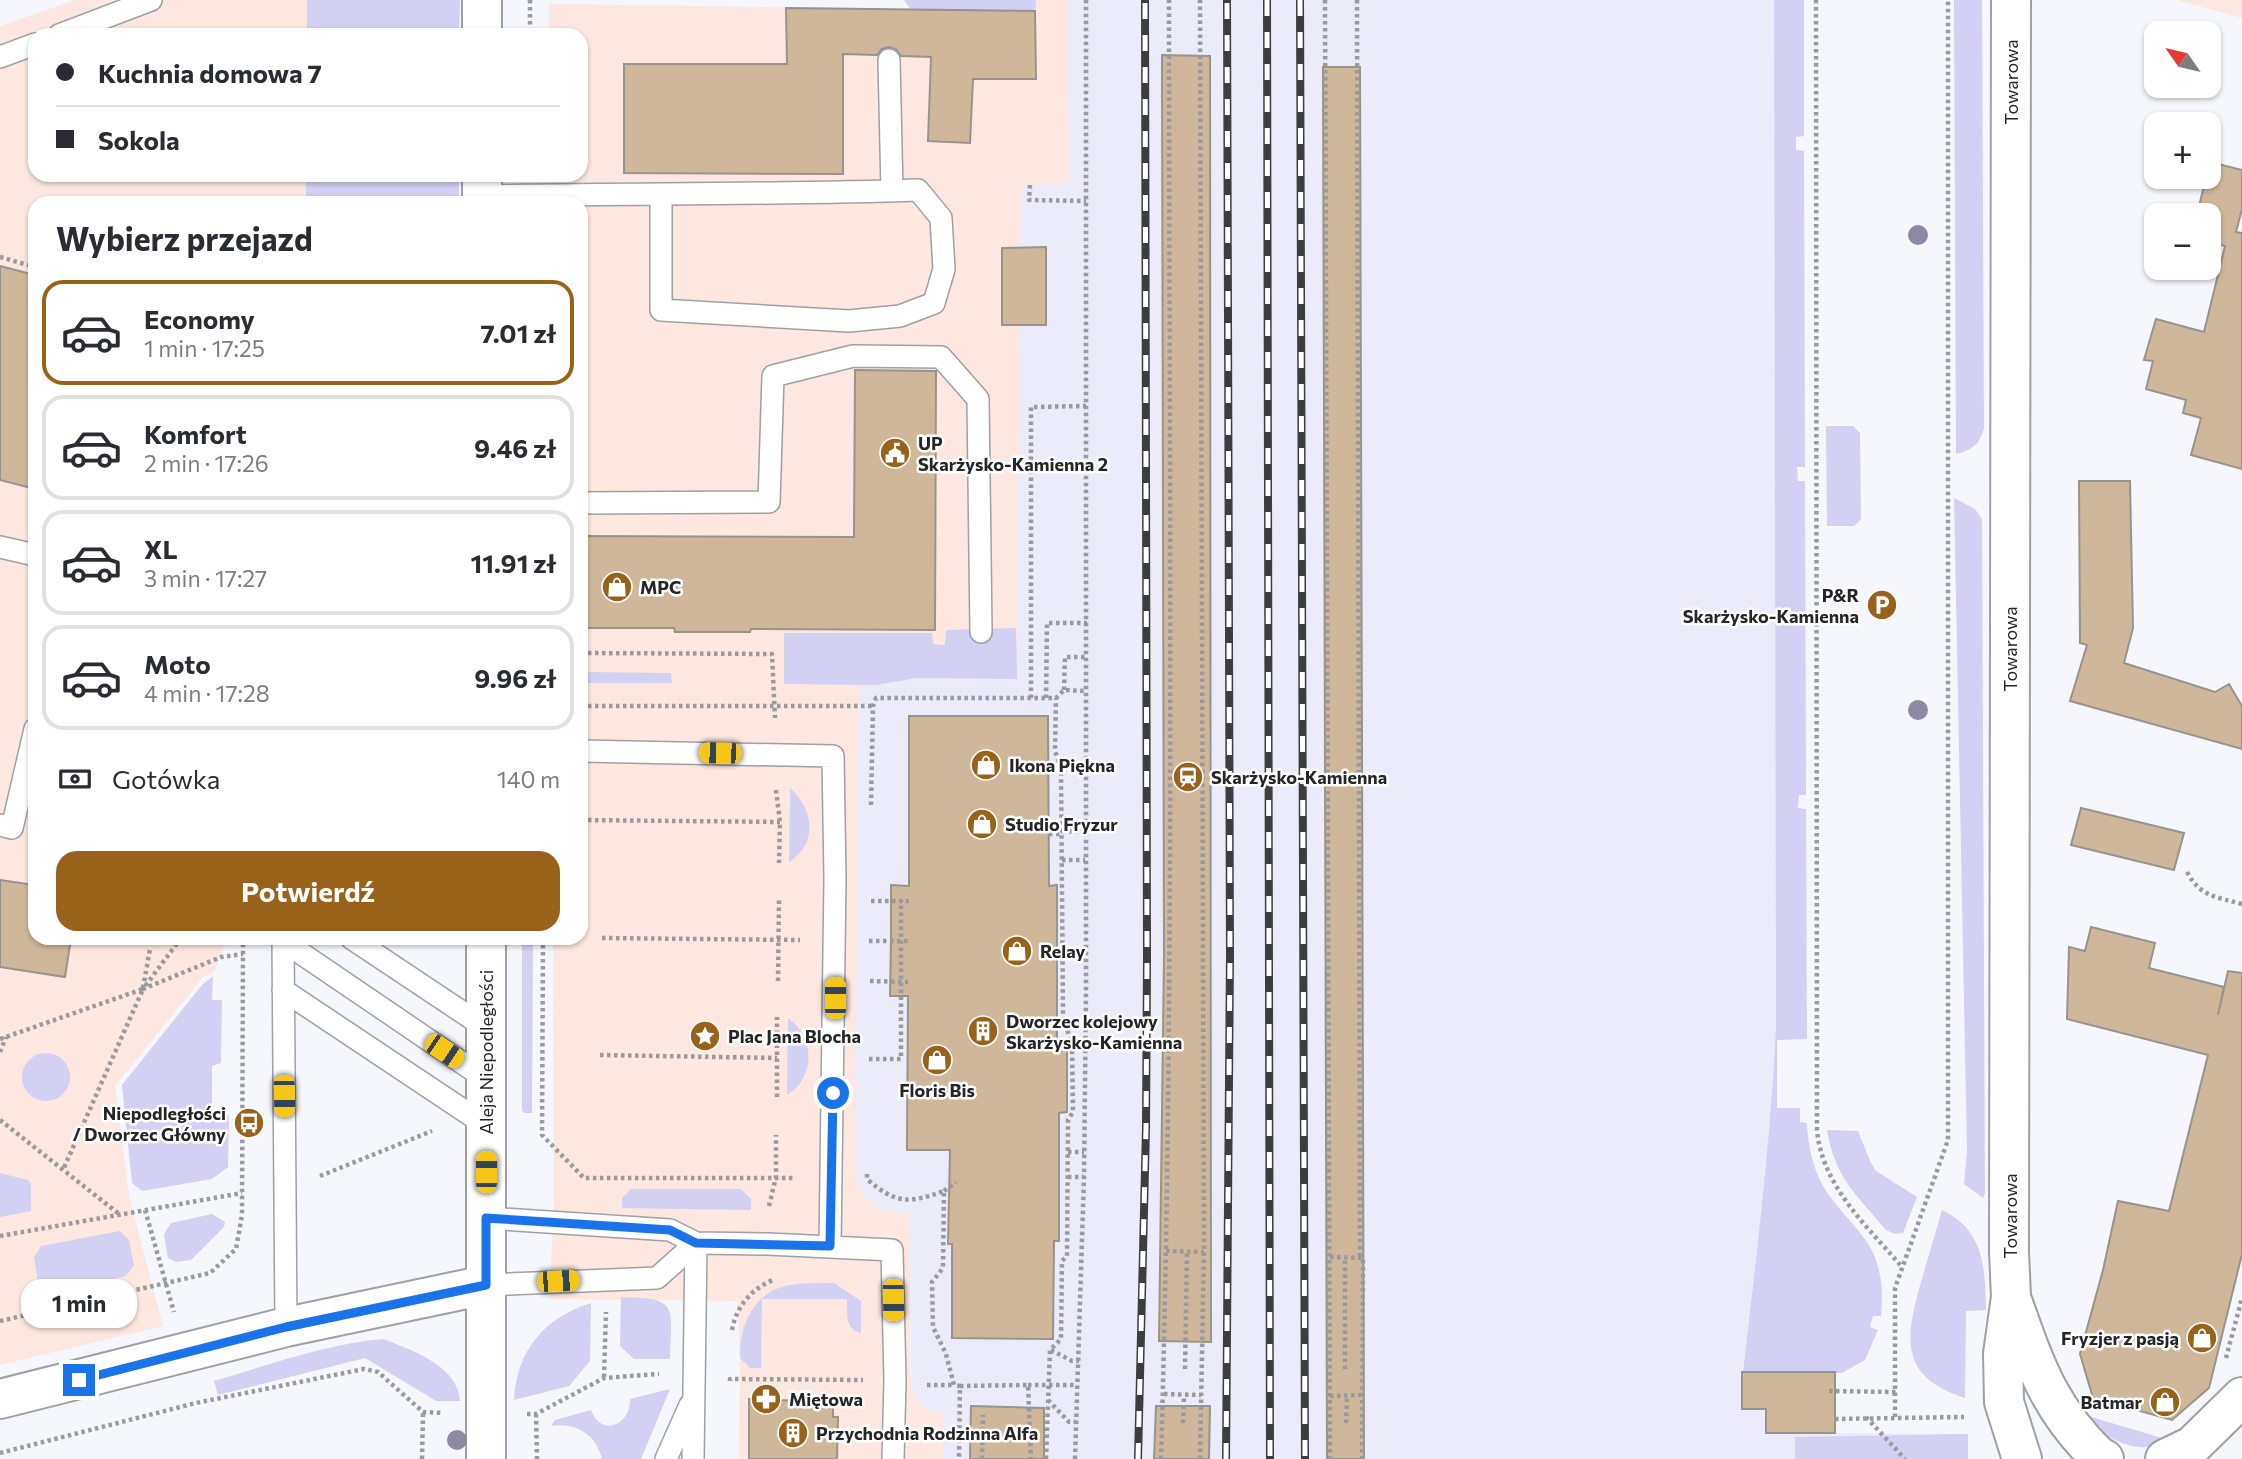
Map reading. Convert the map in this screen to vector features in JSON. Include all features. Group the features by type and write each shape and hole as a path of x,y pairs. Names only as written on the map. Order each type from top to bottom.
{"street":[{"path":"482,0 482,28"},
{"name":"Towarowa","path":"2011,0 2011,1297 2003,1354 2004,1402 2022,1459"},
{"name":"Aleja Niepodległości","path":"486,945 486,1459"},
{"path":"0,1399 286,1327 486,1285"},
{"name":"Towarowa","path":"2011,1297 2042,1383 2069,1426 2102,1459"},
{"path":"2165,1459 2192,1446 2242,1397"}],"lane":[{"path":"77,28 151,0"},
{"path":"0,57 28,47"},
{"path":"889,60 892,191"},
{"path":"482,191 661,194 918,190 941,218 944,269 934,303 900,316 849,321 661,310 661,194"},
{"path":"588,503 769,502 773,376 853,356 941,357 978,400 981,632"},
{"path":"0,547 28,553"},
{"path":"588,751 833,756 835,998 830,1246"},
{"path":"0,825 12,828 28,759"},
{"path":"283,945 286,1327"},
{"path":"292,945 486,1079"},
{"path":"362,945 486,1028"},
{"path":"283,990 486,1126"},
{"path":"486,1218 670,1230 696,1243 892,1250 895,1381 893,1459"},
{"path":"486,1285 657,1278 696,1243"},
{"path":"693,1459 696,1243"},
{"path":"666,1459 694,1397"}],"path":[{"path":"530,0 530,28"},
{"path":"1075,1459 1084,1177 1086,0"},
{"path":"1161,1459 1170,974 1169,0"},
{"path":"1200,0 1204,1252 1200,1459"},
{"path":"1325,0 1330,1459"},
{"path":"1357,0 1362,1459"},
{"path":"1816,0 1818,1138 1822,1160 1836,1188 1902,1268"},
{"path":"1895,1417 1895,1288 1948,1140 1948,0"},
{"path":"1030,185 1030,200 1087,201"},
{"path":"0,257 28,265"},
{"path":"1031,698 1031,407 1086,406"},
{"path":"1046,698 1047,622 1087,623"},
{"path":"588,653 772,654 775,718"},
{"path":"1046,1459 1050,1350 1060,1339 1062,1261 1067,1256 1063,1223 1068,1177 1068,1119 1073,1112 1072,1043 1060,1018 1061,768 1052,752 1056,698 1064,690 1065,657 1086,657"},
{"path":"1064,690 1086,691"},
{"path":"871,817 873,706 876,698 1056,698"},
{"path":"588,706 873,706"},
{"path":"775,782 780,822 779,863"},
{"path":"588,820 780,822"},
{"path":"1049,834 1086,832"},
{"path":"1062,860 1086,860"},
{"path":"2187,872 2194,886 2204,893 2242,904"},
{"path":"870,915 871,887"},
{"path":"778,981 779,899"},
{"path":"869,1059 901,1059 905,941 901,900"},
{"path":"870,901 909,901"},
{"path":"870,928 870,954"},
{"path":"602,938 808,940"},
{"path":"870,941 905,941"},
{"path":"63,1170 143,989 176,945"},
{"path":"0,1321 210,1273 236,1249 242,1215 243,945"},
{"path":"543,945 541,1135 584,1178 804,1178"},
{"path":"143,989 150,949"},
{"path":"0,1039 143,989 221,957 243,954"},
{"path":"869,994 870,968"},
{"path":"870,981 905,982"},
{"path":"777,1017 777,1097"},
{"path":"0,1052 6,1037"},
{"path":"868,1072 869,1046"},
{"path":"600,1055 777,1058"},
{"path":"0,1119 119,1214"},
{"path":"1059,1119 1068,1119"},
{"path":"312,1179 444,1126"},
{"path":"769,1206 776,1177 776,1135"},
{"path":"1068,1152 1084,1152"},
{"path":"867,1166 867,1179 883,1193 892,1196 917,1200 944,1191 956,1182"},
{"path":"1068,1177 1084,1177"},
{"path":"944,1191 943,1268 932,1282 933,1327 946,1354 954,1385 1077,1385"},
{"path":"0,1236 242,1192"},
{"path":"145,1210 175,1317"},
{"path":"1166,1251 1204,1252"},
{"path":"1185,1369 1187,1252"},
{"path":"1330,1257 1360,1257"},
{"path":"1345,1257 1345,1369"},
{"path":"732,1334 736,1313 743,1303 752,1293 775,1279"},
{"path":"604,1378 606,1311"},
{"path":"1050,1350 1072,1361 1079,1361"},
{"path":"730,1366 730,1379"},
{"path":"0,1453 196,1403 364,1369 378,1372 423,1412 422,1459"},
{"path":"537,1459 536,1414 604,1378 670,1374"},
{"path":"719,1378 870,1380"},
{"path":"959,1459 960,1385"},
{"path":"1028,1385 1031,1459"},
{"path":"1829,1391 1896,1392"},
{"path":"1163,1394 1201,1395"},
{"path":"1183,1423 1184,1395"},
{"path":"1346,1423 1347,1395"},
{"path":"1330,1396 1362,1395"},
{"path":"1048,1400 1069,1422 1076,1422"},
{"path":"982,1459 983,1415"},
{"path":"1835,1419 1964,1417"},
{"path":"1866,1418 1905,1459"}],"shaded area":[{"path":"75,0 307,0 307,28 28,28 28,182 306,182 306,196 28,196 28,945 225,945 214,972 203,977 115,1086 129,1196 163,1326 0,1365 0,26"},
{"path":"307,0 460,0 459,28 307,28"},
{"path":"904,0 1036,0 1035,11 911,10"},
{"path":"1036,0 1068,0 1069,185 1021,185 1017,679 859,686 858,1182 869,1201 879,1208 910,1213 910,1374 927,1409 944,1413 944,1459 739,1459 740,1358 737,1301 549,1299 554,1209 553,945 588,945 588,196 550,196 550,182 588,182 588,28 549,28 549,4 1035,11"},
{"path":"1068,0 1774,0 1776,1025 1767,1165 1743,1371 1835,1372 1835,1433 1968,1434 1968,1459 944,1459 944,1413 927,1409 920,1404 911,1384 910,1214 879,1208 869,1201 862,1191 855,1170 859,685 876,685 909,678 1017,679 1021,185 1069,184"},
{"path":"1774,0 1804,0 1804,136 1796,137 1796,150 1804,151 1805,467 1797,467 1798,481 1805,481 1806,795 1799,795 1798,808 1806,809 1807,1039 1777,1040 1777,1108 1800,1108 1800,1122 1807,1123 1811,1155 1819,1178 1832,1200 1864,1238 1878,1265 1882,1296 1881,1316 1873,1316 1870,1327 1878,1330 1865,1360 1842,1373 1743,1372 1767,1156 1776,1025"},
{"path":"1954,0 1982,0 1984,429 1974,446 1956,454"},
{"path":"2177,0 2242,0 2242,18"},
{"path":"306,182 459,182 459,196 306,196"},
{"path":"1826,426 1853,426 1860,433 1861,519 1854,526 1827,526"},
{"path":"1954,498 1975,509 1982,519 1983,1198 1964,1184 1967,1151"},
{"path":"1016,628 1017,679 916,678 876,685 784,684 784,633 932,633 933,644 945,645 946,630"},
{"path":"588,672 671,673 672,683 588,683"},
{"path":"790,788 804,805 808,815 809,836 799,854 789,862"},
{"path":"522,945 533,945 532,1113 524,1113"},
{"path":"213,976 212,998 222,1000 221,1063 212,1066 212,1112 229,1116 228,1167 212,1179 142,1191 132,1183 122,1085 202,985"},
{"path":"788,1018 803,1036 808,1057 803,1078 787,1095"},
{"path":"46,1053 63,1060 70,1077 63,1094 46,1101 29,1094 22,1077 29,1060"},
{"path":"1827,1130 1858,1131 1876,1171 1917,1197 1903,1233 1895,1234 1886,1230 1856,1195 1835,1161"},
{"path":"0,1173 31,1183 31,1211 0,1217"},
{"path":"631,1189 741,1189 751,1199 751,1210 622,1208 622,1198"},
{"path":"1942,1210 1967,1229 1975,1240 1985,1280 1986,1310 1966,1311 1965,1398 1928,1379 1912,1354 1910,1338 1916,1302"},
{"path":"212,1214 225,1222 224,1227 191,1260 176,1262 168,1258 164,1234 171,1223"},
{"path":"120,1231 129,1240 134,1265 126,1276 49,1294 39,1289 34,1257 41,1246"},
{"path":"834,1283 861,1301 861,1333 849,1324 847,1299 762,1299 761,1368 750,1368 740,1358 746,1322 751,1311 758,1302 767,1294 790,1285"},
{"path":"621,1297 654,1300 668,1308 671,1327 670,1359 634,1359 620,1346"},
{"path":"591,1303 590,1361 569,1386 514,1400 521,1366 536,1338 560,1317"},
{"path":"383,1339 419,1354 442,1368 457,1388 460,1401 436,1401 365,1358 218,1395 214,1381 319,1350"},
{"path":"670,1389 641,1459 602,1459 595,1443 584,1432 569,1426 551,1426 555,1420 591,1410 601,1423 614,1425 626,1416 630,1399"},
{"path":"2078,1413 2172,1441 2146,1447 2121,1443"},
{"path":"1968,1434 1968,1459 1795,1459 1795,1437"}],"building":[{"path":"786,8 1035,11 1036,79 973,79 970,143 928,141 931,57 901,56 896,49 889,47 882,49 877,55 843,54 843,174 624,173 624,64 787,64"},
{"path":"1162,55 1210,56 1211,1342 1159,1341 1164,958"},
{"path":"1323,67 1360,67 1364,1459 1327,1459"},
{"path":"2221,165 2242,170 2242,209 2236,232 2242,233 2242,469 2191,455 2201,418 2183,413 2186,400 2146,389 2153,361 2144,360 2156,319 2204,332 2217,280 2221,280 2225,246 2221,245 2221,203 2200,203 2203,189 2221,189"},
{"path":"1046,247 1046,325 1002,325 1002,248"},
{"path":"0,266 28,273 28,487 0,480"},
{"name":"UP Skarżysko-Kamienna 2","path":"855,370 936,371 935,630 751,629 750,632 675,632 674,628 588,628 588,536 854,537"},
{"path":"2079,481 2130,481 2133,628 2124,663 2215,692 2229,684 2242,706 2242,749 2070,701 2087,645 2080,643"},
{"name":"Dworzec kolejowy Skarżysko-Kamienna","path":"909,716 1048,716 1049,886 1057,885 1057,1043 1067,1044 1067,1112 1059,1113 1059,1241 1054,1241 1053,1339 952,1338 952,1244 948,1244 950,1150 907,1150 908,996 890,996 891,885 909,886"},
{"path":"2081,808 2184,833 2174,870 2071,845"},
{"path":"0,880 28,884 28,945 70,945 65,977 0,967"},
{"path":"2091,927 2155,943 2149,968 2224,987 2218,1015 2228,971 2242,973 2242,1254 2209,1388 2172,1420 2093,1398 2080,1354 2118,1201 2169,1211 2208,1055 2067,1019 2069,947 2085,951"},
{"path":"1742,1372 1835,1372 1835,1433 1766,1433 1766,1409 1742,1409"},
{"name":"Przychodnia Rodzinna Alfa","path":"749,1399 833,1402 833,1417 838,1417 837,1459 749,1459"},
{"path":"971,1406 1044,1408 1044,1459 970,1459"},
{"path":"1156,1406 1210,1406 1209,1459 1154,1459"}],"railway":[{"path":"1138,1459 1147,959 1145,0"},
{"path":"1226,1459 1230,955 1227,0"},
{"path":"1267,0 1270,1459"},
{"path":"1300,0 1305,1459"}],"place":[{"name":"UP Skarżysko-Kamienna 2","path":"895,453"},
{"name":"MPC","path":"617,587"},
{"name":"P&R Skarżysko-Kamienna","path":"1882,605"},
{"name":"Ikona Piękna","path":"986,765"},
{"name":"Skarżysko-Kamienna","path":"1188,777"},
{"name":"Studio Fryzur","path":"982,824"},
{"name":"Relay","path":"1017,951"},
{"name":"Dworzec kolejowy Skarżysko-Kamienna","path":"983,1031"},
{"name":"Plac Jana Blocha","path":"705,1036"},
{"name":"Floris Bis","path":"937,1060"},
{"name":"Niepodległości / Dworzec Główny","path":"249,1123"},
{"name":"Fryzjer z pasją","path":"2202,1338"},
{"name":"Miętowa","path":"766,1399"},
{"name":"Batmar","path":"2165,1402"},
{"name":"Przychodnia Rodzinna Alfa","path":"793,1433"}],"route":[{"path":"79,1380 286,1327 486,1285 486,1218 670,1230 696,1243 830,1246 833,1093"}]}
